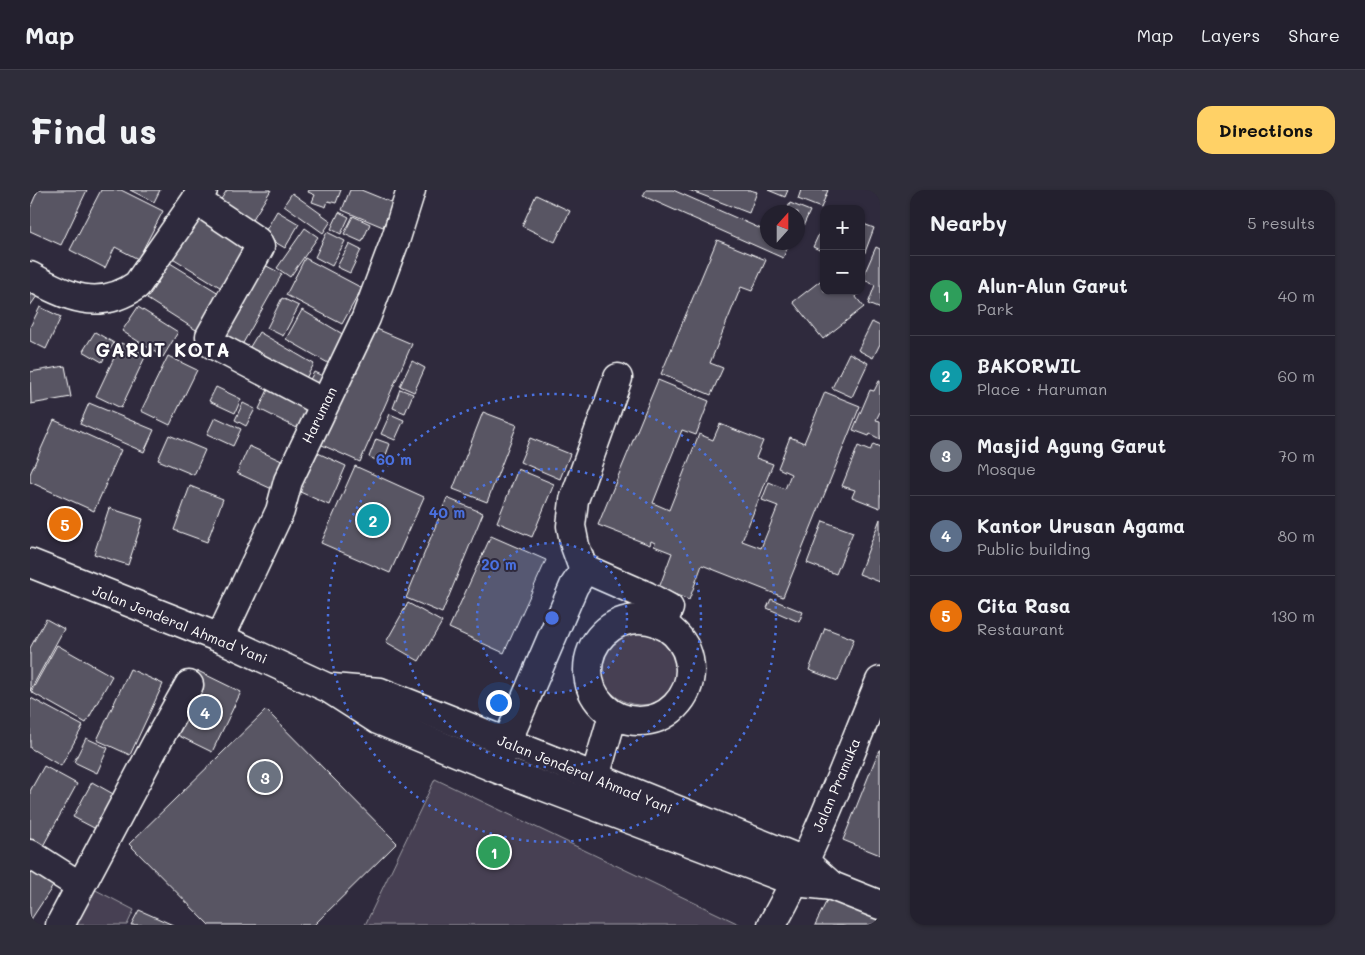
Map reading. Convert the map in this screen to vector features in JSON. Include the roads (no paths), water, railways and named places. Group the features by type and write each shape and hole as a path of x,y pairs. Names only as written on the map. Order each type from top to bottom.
{"street":[{"name":"Haruman","path":"220,638 280,511 288,481 366,318 396,238 411,190"},
{"path":"30,276 58,292 85,300 112,298 124,294 137,284 200,195 257,241 260,247 210,336 210,342 324,403"},
{"path":"584,571 575,546 571,526 574,500 618,378"},
{"name":"Jalan Jenderal Ahmad Yani","path":"30,563 220,638 328,688 378,720 495,768 800,871"},
{"path":"584,571 590,571 669,608 662,625"},
{"path":"495,768 574,586 584,571"},
{"path":"650,619 673,630 687,650 691,675 683,699 663,716 636,721 613,715 595,699 587,676 590,651 604,631 626,620 650,619"},
{"name":"Jalan Pramuka","path":"772,925 800,871 880,681"},
{"path":"60,925 189,685"},
{"name":"Jalan Jenderal Ahmad Yani","path":"328,688 380,692 595,777 832,886 880,905"},
{"path":"595,777 613,715"},
{"path":"30,854 80,886"}],"place":[{"name":"BAKORWIL","path":"373,520"},
{"name":"Cita Rasa","path":"65,524"},
{"name":"Kantor Urusan Agama","path":"205,712"},
{"name":"Masjid Agung Garut","path":"265,777"},
{"name":"Alun-Alun Garut","path":"494,852"}],"district":[{"name":"GARUT KOTA","path":"163,349"}]}
